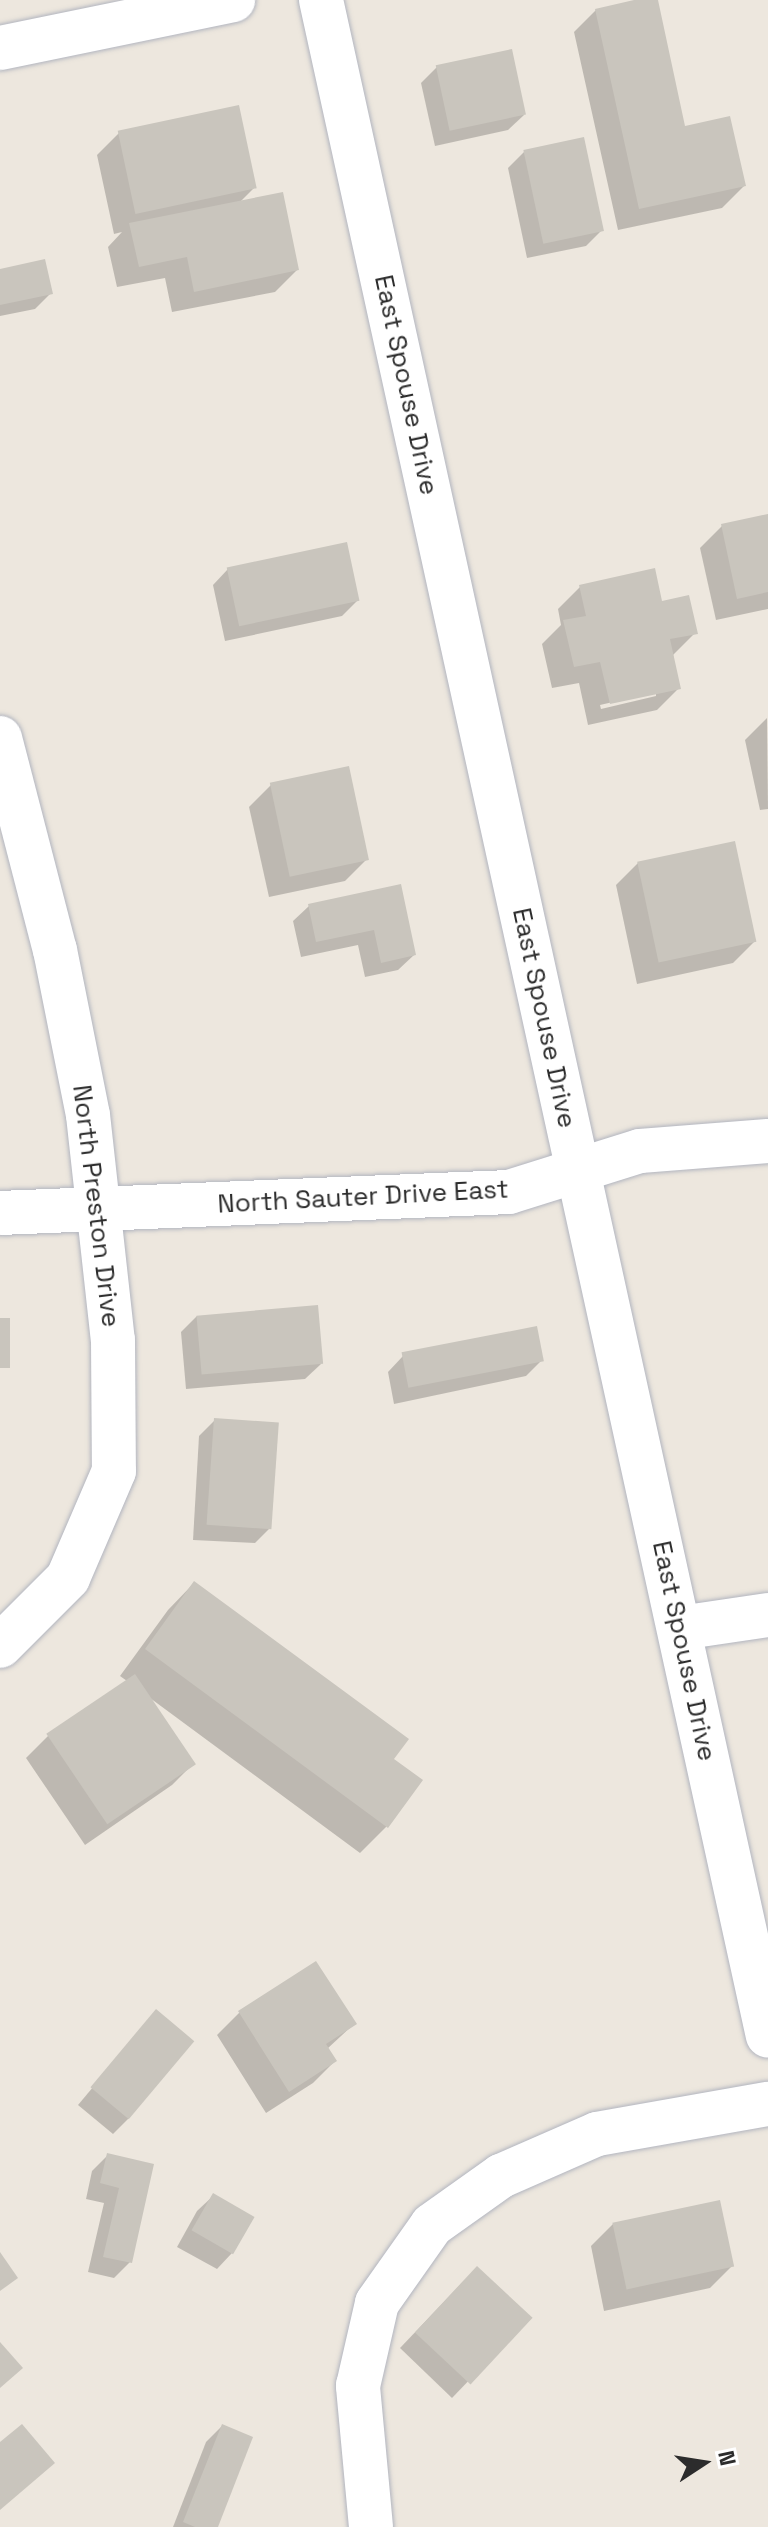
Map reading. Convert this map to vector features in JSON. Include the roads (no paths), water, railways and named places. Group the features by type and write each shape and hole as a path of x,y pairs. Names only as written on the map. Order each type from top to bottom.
{"street":[{"path":"0,48 233,0"},
{"name":"East Spouse Drive","path":"321,0 768,2036"},
{"name":"North Preston Drive","path":"0,1646 68,1578 114,1471 113,1340 88,1115 55,950 2,757"},
{"name":"North Sauter Drive East","path":"0,1213 509,1192 640,1151 768,1141"},
{"path":"680,1628 768,1615"},
{"path":"371,2527 358,2386 377,2303 432,2225 501,2176 597,2134 768,2104"}]}
